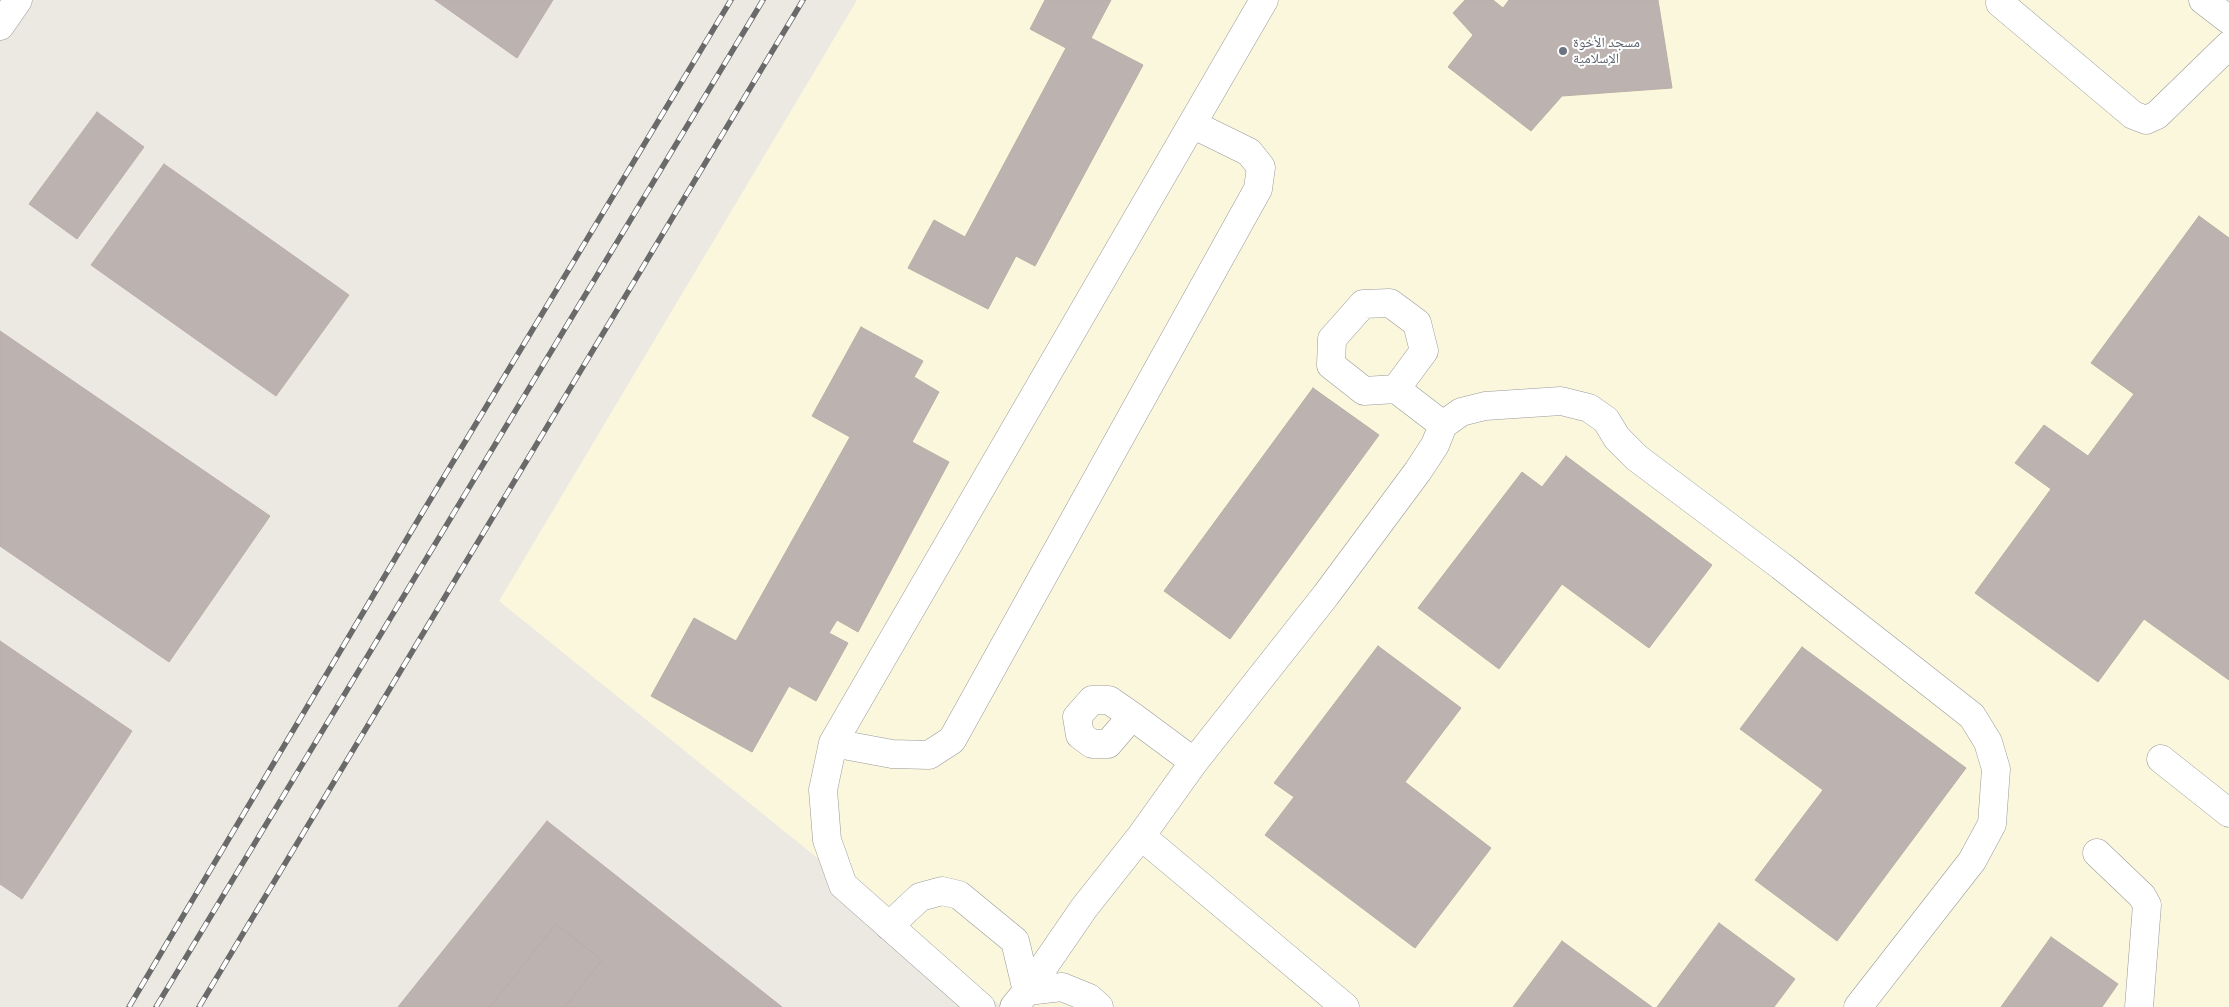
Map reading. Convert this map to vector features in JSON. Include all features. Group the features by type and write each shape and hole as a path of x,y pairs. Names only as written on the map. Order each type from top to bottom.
{"street":[{"path":"0,26 18,0"},
{"path":"981,1007 843,885 826,840 823,790 833,743 1264,0"},
{"path":"2203,0 2229,20"},
{"path":"2000,3 2133,116 2146,120 2157,116 2229,45"},
{"path":"833,743 892,754 929,755 952,740 1258,189 1261,168 1249,152 1192,124"},
{"path":"1396,389 1443,425"},
{"path":"1021,999 1084,908 1141,836 1194,762 1326,594 1418,471 1435,445 1443,425 1460,412 1485,406 1561,401 1589,408 1606,420 1617,438 1637,458 1781,566 1972,716 1988,742 1996,770 1992,824 1972,861 1858,1007"},
{"path":"1132,716 1194,762"},
{"path":"2161,759 2229,812"},
{"path":"1141,836 1345,1007"},
{"path":"2097,853 2142,896 2147,905 2139,1007"},
{"path":"889,926 920,898 942,891 959,895 1015,941 1021,999"},
{"path":"1021,999 1062,987 1089,998 1099,1007"}],"shaded area":[{"path":"857,0 2229,0 2229,1007 1002,1007 499,601"}],"building":[{"path":"435,0 553,0 517,58"},
{"path":"1045,0 1111,0 1091,38 1143,65 1035,266 1016,256 988,309 908,268 934,220 965,237 1066,48 1030,29"},
{"name":"مسجد الأخوة الإسلامية","path":"1465,0 1493,0 1503,8 1509,0 1658,0 1672,88 1562,96 1531,131 1448,67 1473,35 1453,13"},
{"path":"97,112 144,147 77,239 29,204"},
{"path":"164,164 349,295 276,396 91,265"},
{"path":"2199,216 2229,238 2229,680 2144,619 2098,682 1975,593 2051,489 2015,463 2044,425 2088,456 2134,394 2091,363"},
{"path":"861,327 923,361 914,377 939,392 912,442 949,462 858,632 837,620 829,633 848,643 816,701 789,686 752,752 651,696 694,618 736,641 850,437 812,416"},
{"path":"0,331 270,516 169,662 0,546"},
{"path":"1313,388 1379,435 1230,639 1164,591"},
{"path":"1566,456 1712,565 1649,648 1562,584 1499,669 1418,608 1522,472 1542,487"},
{"path":"0,641 132,731 22,899 0,884"},
{"path":"1378,646 1461,708 1405,782 1491,848 1415,948 1265,835 1294,797 1274,783"},
{"path":"1802,647 1966,768 1837,941 1755,880 1823,790 1740,729"},
{"path":"547,821 782,1007 565,1007 602,960 556,924 490,1007 398,1007"},
{"path":"1719,923 1795,979 1774,1007 1657,1007"},
{"path":"556,924 602,960 565,1007 490,1007"},
{"path":"2051,937 2118,984 2102,1007 2001,1007"},
{"path":"1562,941 1652,1007 1513,1007"}],"railway":[{"path":"129,1007 421,515 731,0"},
{"path":"156,1007 763,0"},
{"path":"199,1007 803,0"}],"place":[{"name":"مسجد الأخوة الإسلامية","path":"1563,51"}]}
